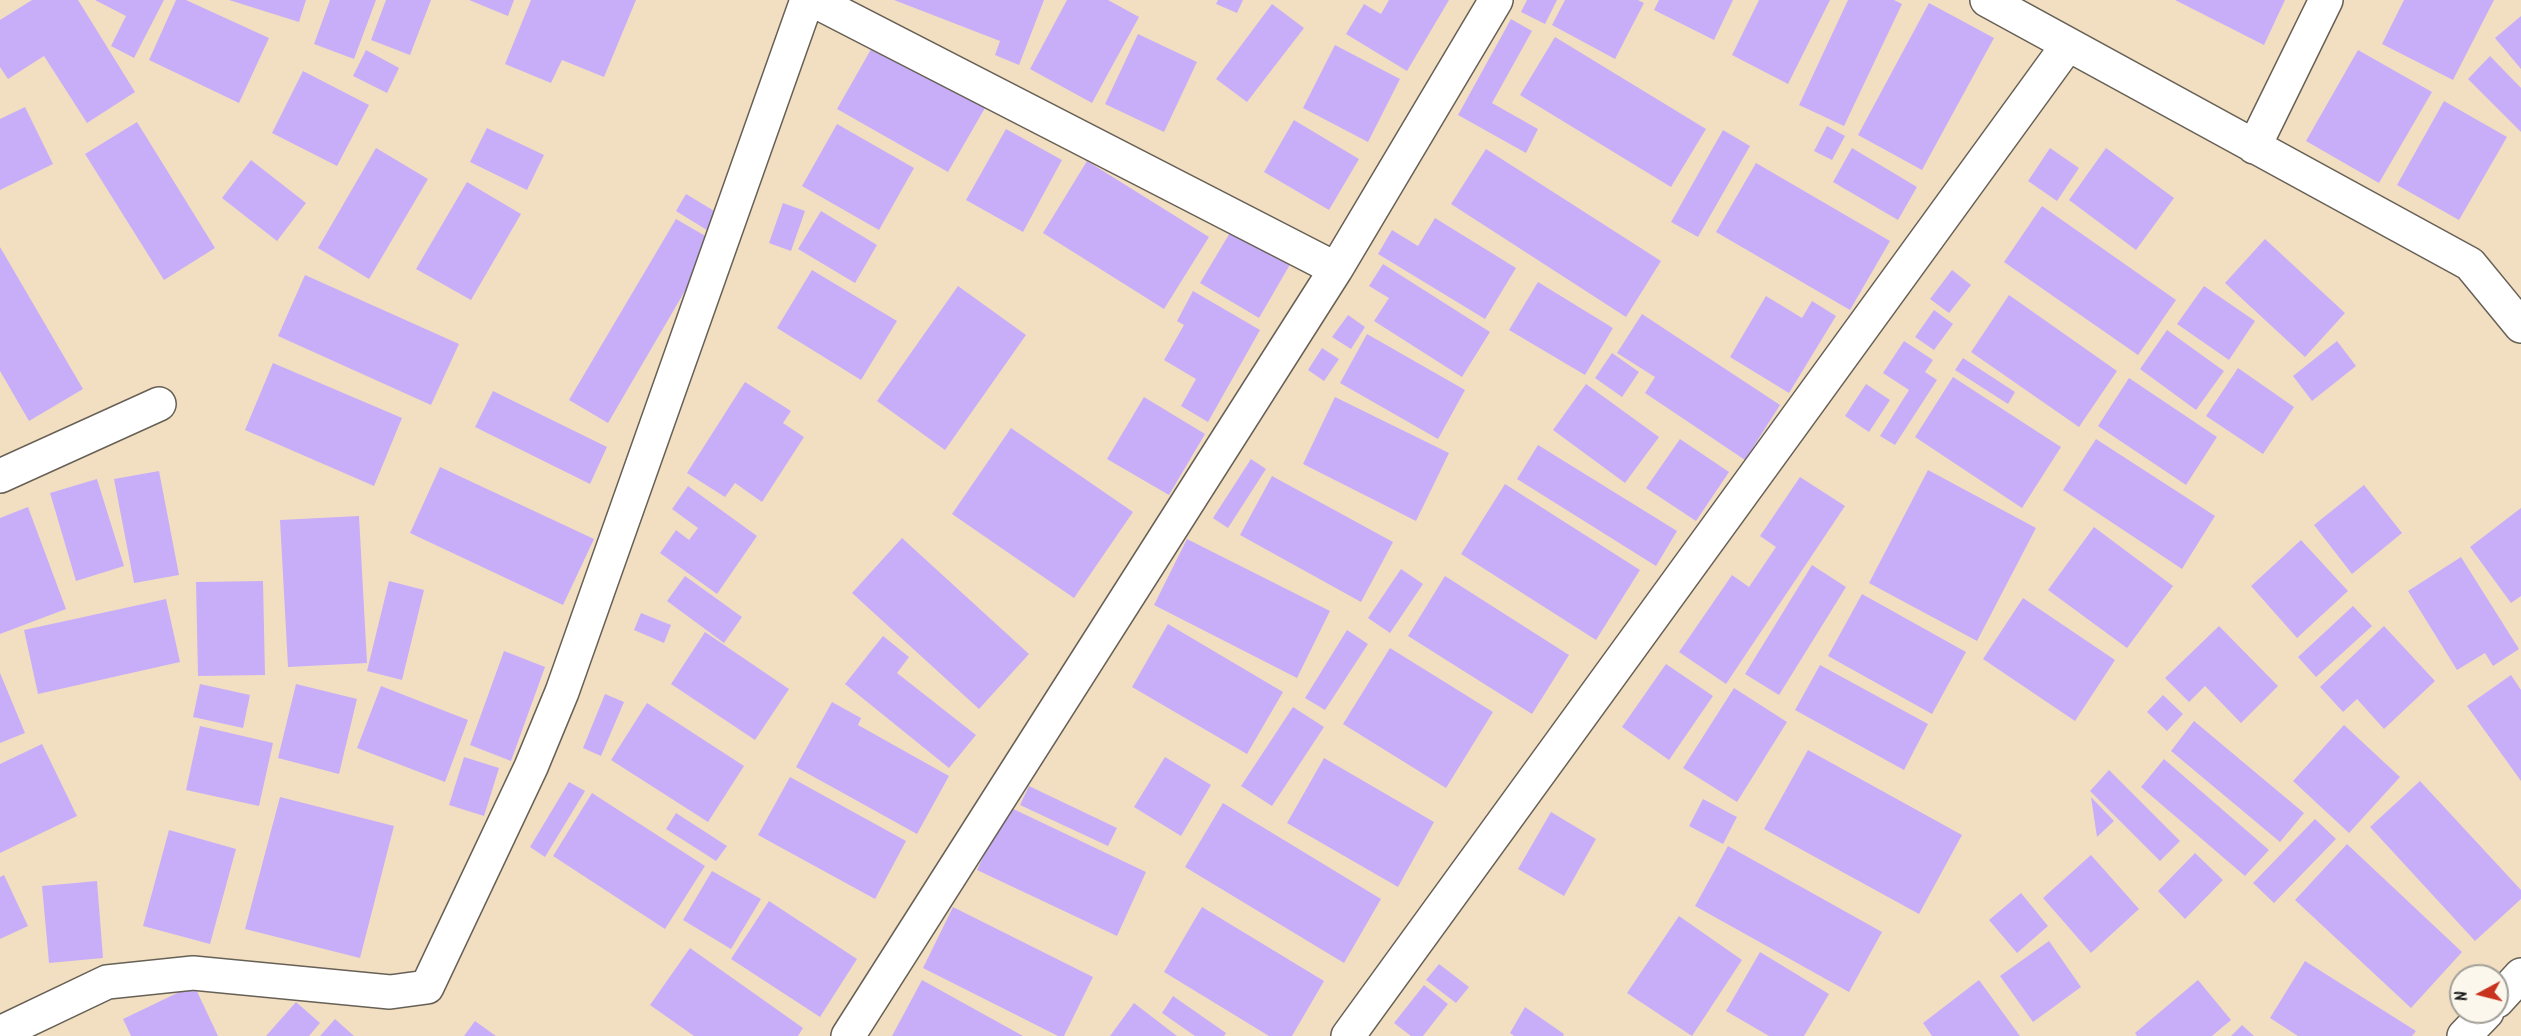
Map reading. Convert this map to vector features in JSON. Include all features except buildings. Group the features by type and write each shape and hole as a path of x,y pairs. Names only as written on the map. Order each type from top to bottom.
{"street":[{"path":"0,1033 108,982 193,973 390,992 427,987 531,767 562,692 807,0"},
{"path":"813,0 1336,269"},
{"path":"848,1036 1336,269 1496,0"},
{"path":"1987,0 2067,46 2470,264 2521,326"},
{"path":"2254,147 2326,0"},
{"path":"1348,1036 2067,46"},
{"path":"0,476 159,404"},
{"path":"2509,988 2521,975"},
{"path":"2464,1036 2476,1024"}]}
